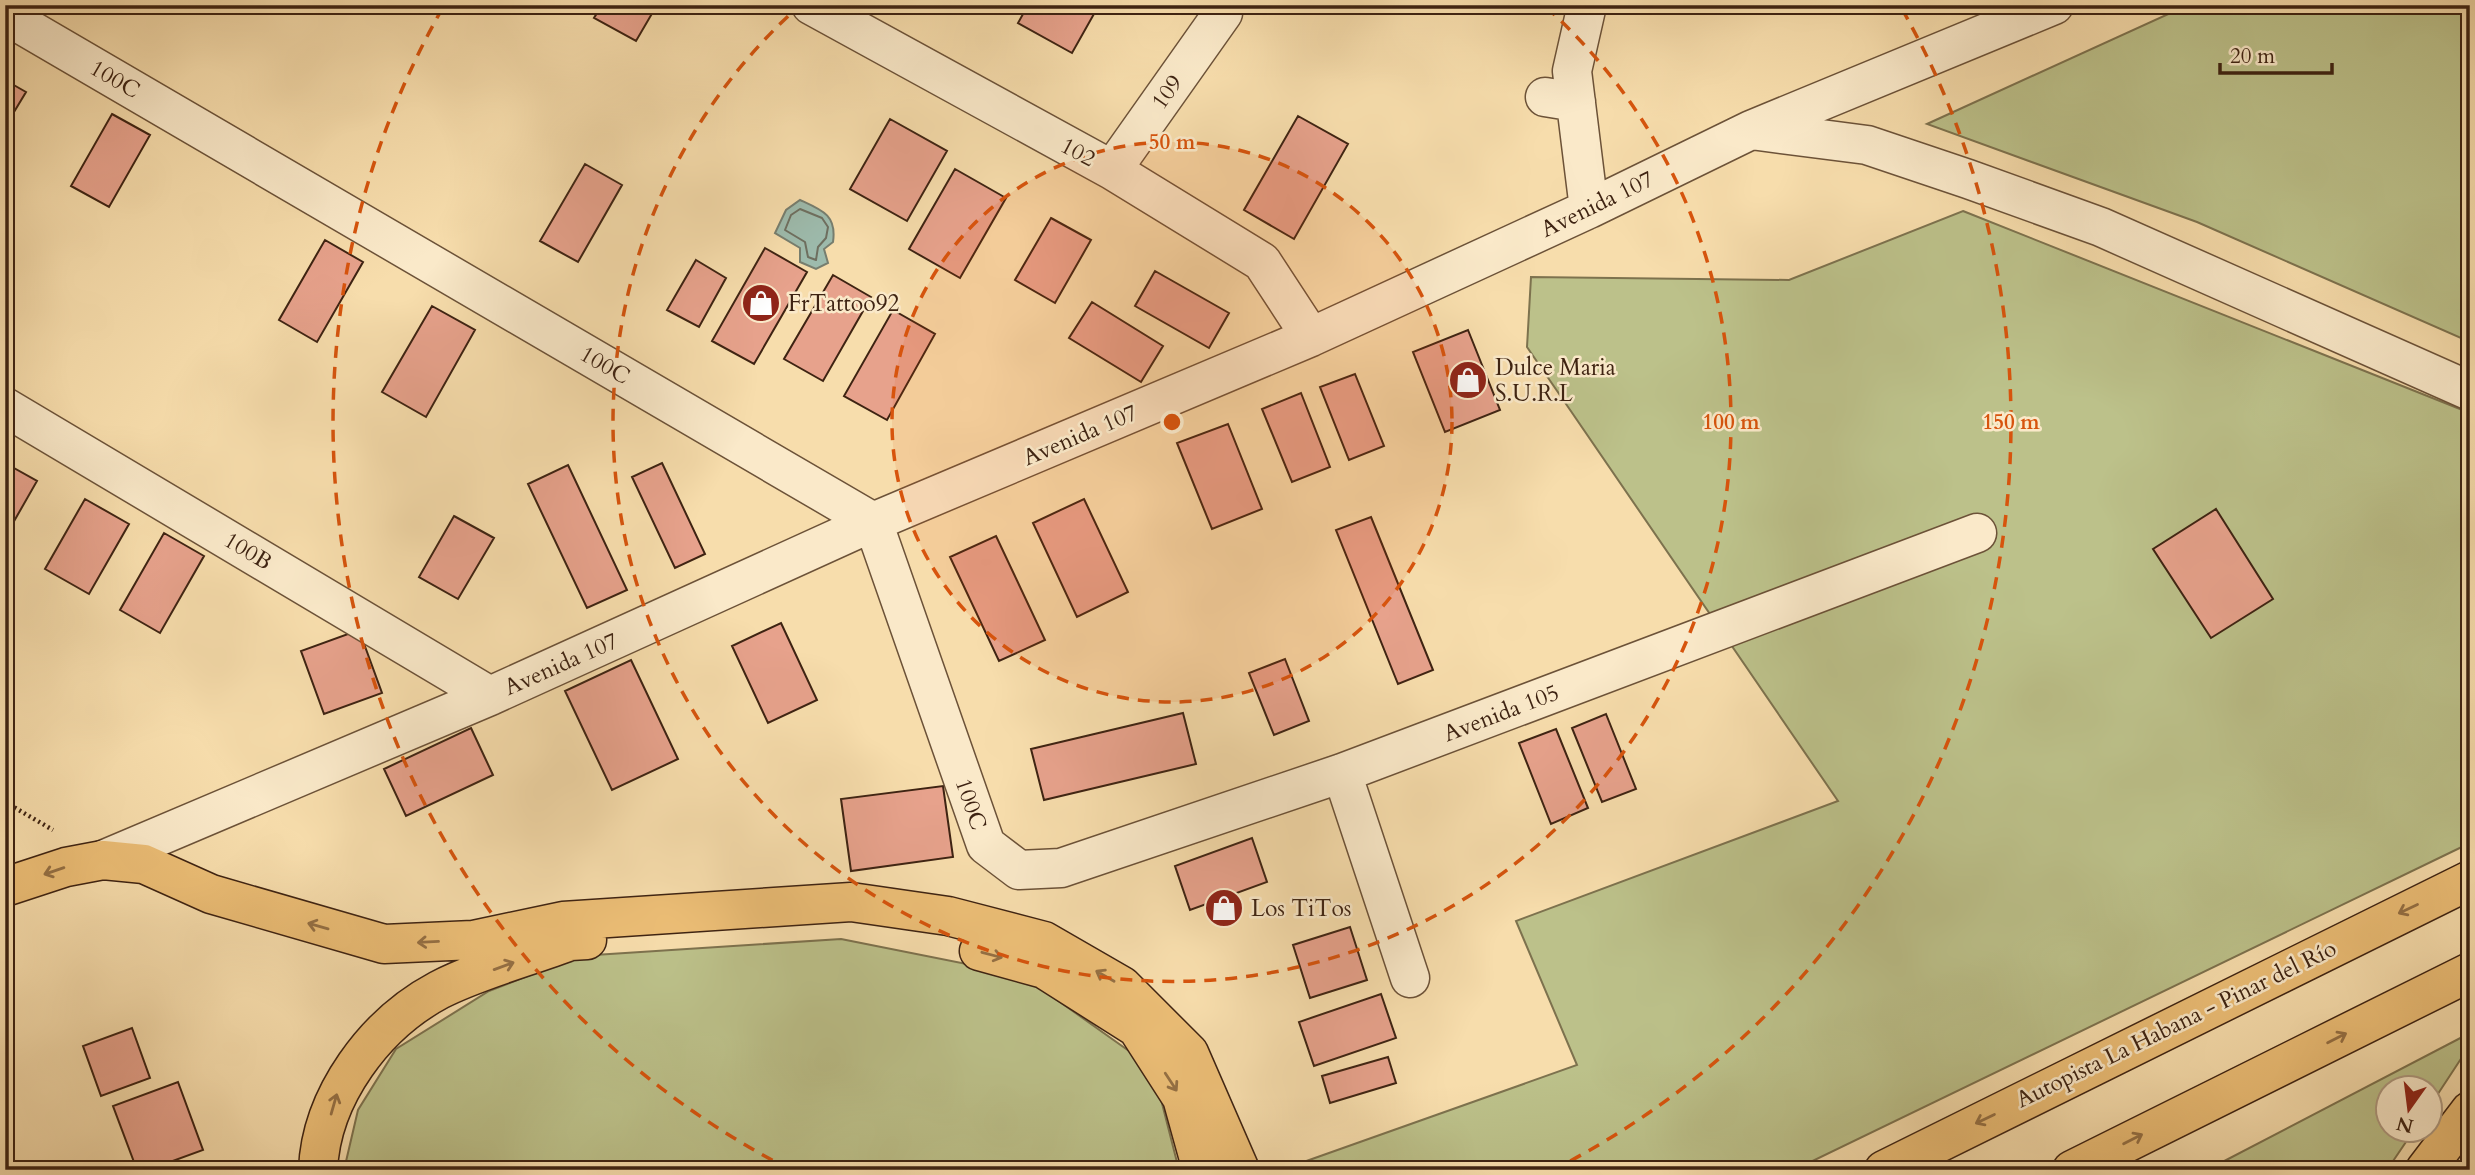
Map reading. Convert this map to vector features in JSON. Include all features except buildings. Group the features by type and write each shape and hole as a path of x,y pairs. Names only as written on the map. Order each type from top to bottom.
{"highway":[{"path":"5,887 66,867 103,860 144,864 211,894 384,944 473,940 563,921 850,902 948,916 1044,941 1122,986 1189,1053 1240,1170"},
{"name":"Autopista La Habana - Pinar del Río","path":"1884,1170 2470,880"},
{"path":"318,1170 338,1091 376,1037 439,990 570,941 836,922 942,941 1044,969 1137,1028 1182,1098 1202,1170"},
{"path":"2072,1170 2470,972"},
{"path":"2425,1170 2470,1111"}],"street":[{"name":"102","path":"811,5 1112,170 1262,262 1311,337"},
{"name":"Avenida 107","path":"103,860 490,696 873,522 1311,337 1590,209 1751,130 2054,5"},
{"path":"1589,6 1572,71 1560,99 1590,209"},
{"name":"109","path":"1112,170 1223,13"},
{"name":"100C","path":"5,15 873,522 986,845 1019,870"},
{"path":"1751,130 1867,145 2101,227 2470,391"},
{"name":"100B","path":"5,407 490,696"},
{"name":"Avenida 105","path":"1019,870 1061,868 1342,773 1977,533"},
{"path":"1342,773 1410,978"}],"green space":[{"path":"2188,5 2470,5 2470,342 2197,222 1927,124"},
{"path":"1963,211 2470,413 2470,843 1794,1170 1281,1170 1577,1065 1516,921 1838,801 1527,347 1531,277 1789,280"},
{"path":"841,939 1022,975 1153,1068 1179,1170 344,1170 358,1110 396,1049 489,991 579,956"},
{"path":"2470,1033 2470,1045 2444,1085 2444,1074 2391,1074"},
{"path":"2374,1083 2374,1144 2405,1144 2387,1170 2207,1170"}],"water":[{"path":"800,200 821,211 833,225 833,242 824,249 828,263 816,269 800,262 800,248 775,233 786,210"}],"place":[{"name":"FrTattoo92","path":"761,303"},
{"name":"Dulce Maria S.U.R.L","path":"1468,380"},
{"name":"Los TiTos","path":"1224,908"}]}
